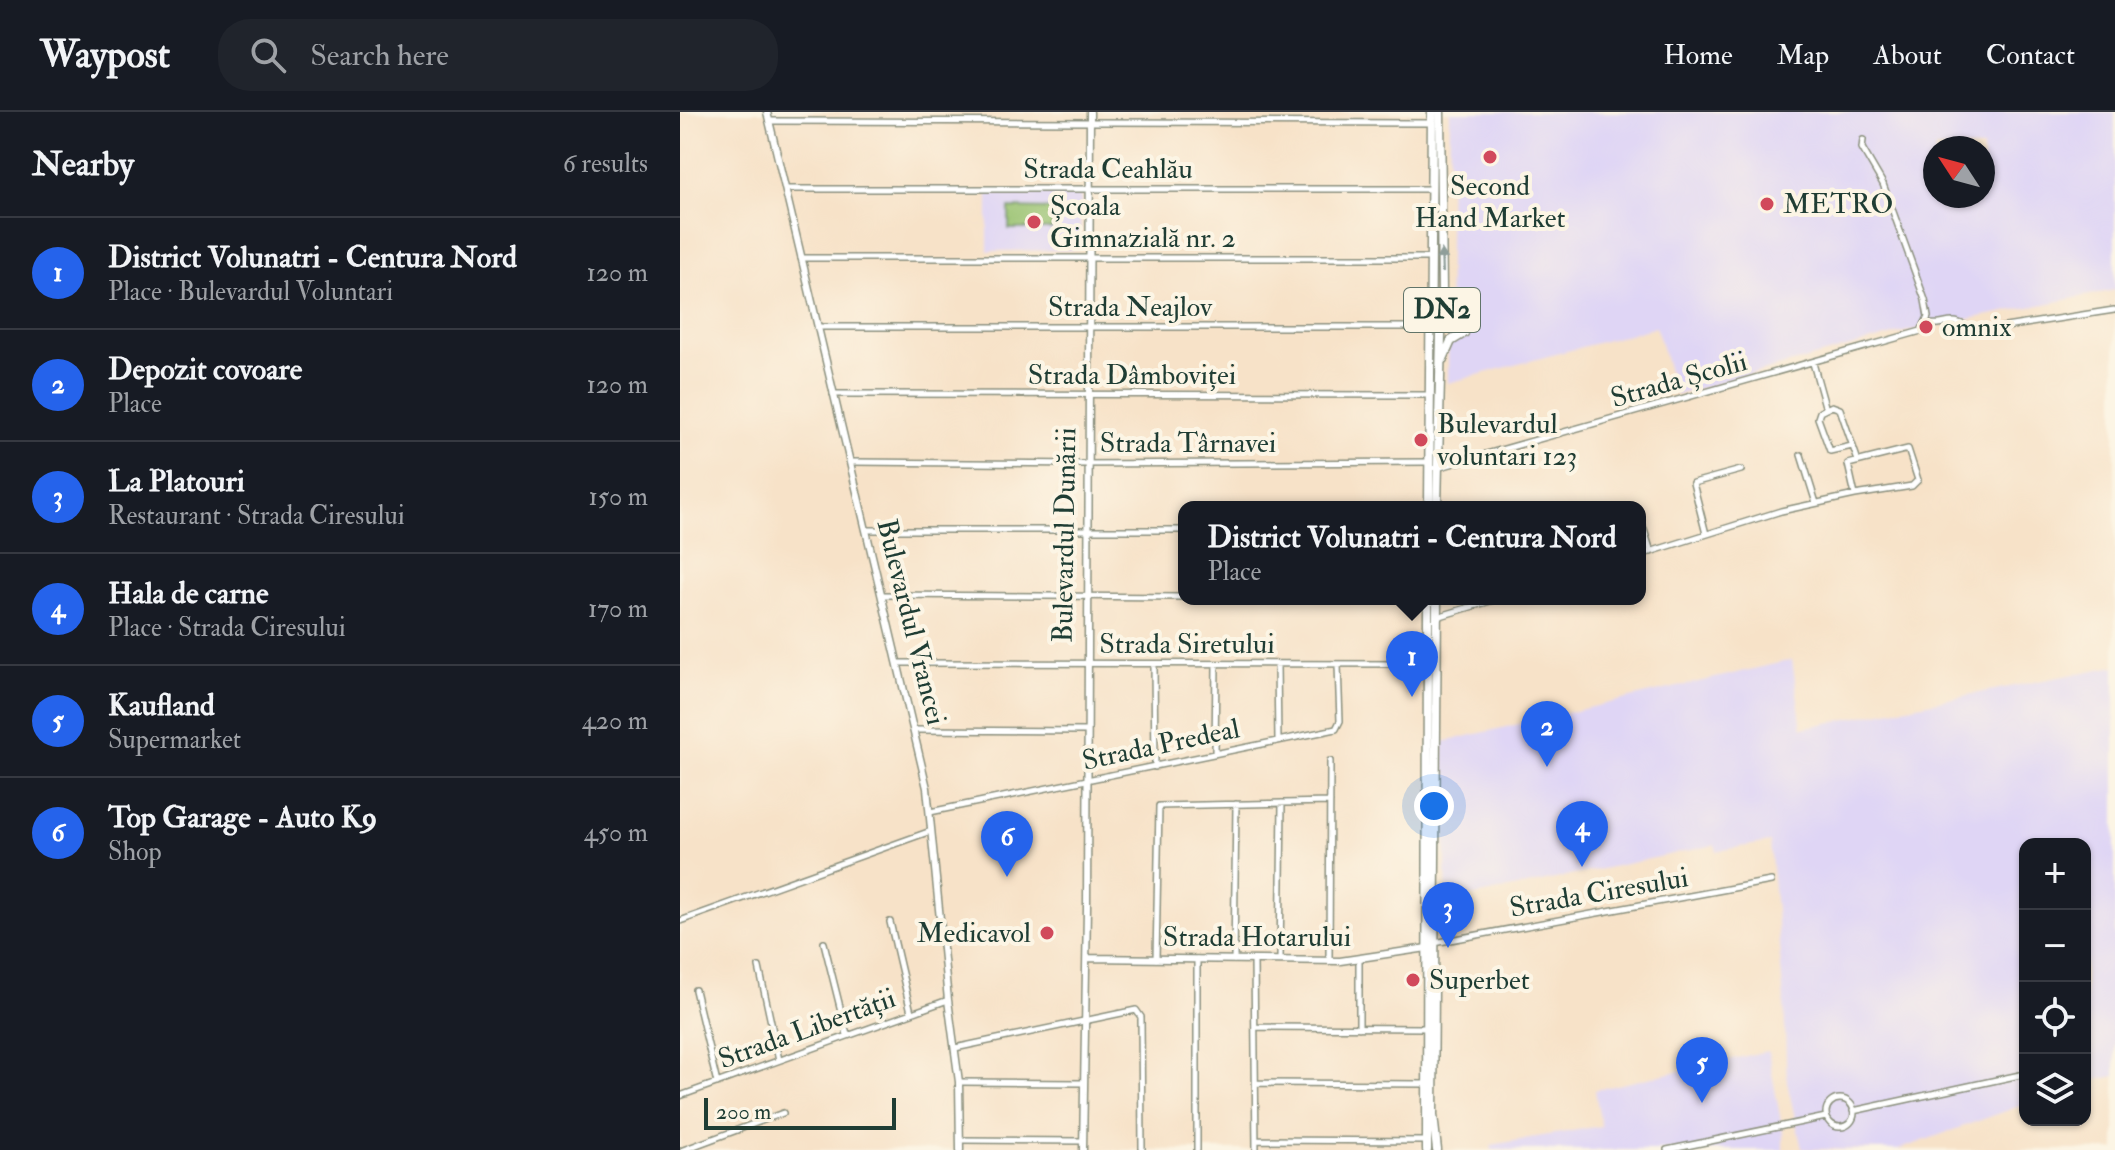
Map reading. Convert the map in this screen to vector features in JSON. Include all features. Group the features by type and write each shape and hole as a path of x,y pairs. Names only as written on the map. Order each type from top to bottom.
{"highway":[{"name":"DN2","path":"1432,112 1431,258 1440,367 1437,501"},
{"name":"DN2","path":"1429,501 1430,395 1442,292 1440,112"},
{"path":"1442,292 1452,309 1463,316"},
{"path":"1440,367 1451,341 1464,333"},
{"path":"1428,605 1430,946 1433,1115 1437,1150"},
{"path":"1426,1146 1437,605"}],"street":[{"name":"Bulevardul Vrancei","path":"767,112 915,730 930,812 959,1082 958,1147"},
{"name":"Bulevardul Dunării","path":"1083,1150 1087,958 1090,112"},
{"path":"769,121 1432,123"},
{"path":"1863,140 1862,148 1883,184 1925,300 1926,323 1932,326 1957,322 1980,331 2114,310"},
{"name":"Strada Ceahlău","path":"786,189 1431,189"},
{"path":"801,258 1431,258"},
{"name":"Strada Școlii","path":"1437,468 1911,335 1921,331 1926,323"},
{"name":"Strada Neajlov","path":"818,327 1436,327"},
{"path":"1813,363 1825,406"},
{"name":"Strada Dâmboviței","path":"833,394 1430,395"},
{"path":"1852,446 1830,451 1818,418 1820,412 1832,406 1840,409 1858,461"},
{"path":"1646,553 1816,503 1915,484 1918,480 1907,449 1848,464 1855,495"},
{"path":"1801,455 1816,503"},
{"name":"Strada Târnavei","path":"850,462 1429,462"},
{"path":"1706,534 1693,483 1741,470"},
{"path":"867,530 1178,530"},
{"path":"1646,536 1651,552"},
{"path":"883,595 1178,597"},
{"path":"1436,617 1477,605"},
{"name":"Strada Siretului","path":"899,663 1427,664"},
{"path":"1154,664 1155,767"},
{"path":"1215,754 1216,664"},
{"path":"1277,664 1278,741"},
{"name":"Strada Predeal","path":"930,812 1339,726 1338,665"},
{"path":"915,730 1086,731"},
{"path":"1329,961 1330,761"},
{"path":"1156,959 1159,806 1330,802"},
{"path":"1280,960 1282,803"},
{"path":"1234,960 1236,804"},
{"path":"680,921 932,830"},
{"name":"Strada Ciresului","path":"1430,946 1771,881"},
{"path":"890,922 911,1012"},
{"path":"824,943 847,1035"},
{"name":"Strada Hotarului","path":"1087,958 1359,960 1430,946"},
{"path":"1197,959 1197,1150"},
{"path":"1254,960 1256,1150"},
{"path":"1359,960 1359,1028"},
{"path":"759,967 779,1060"},
{"path":"695,990 717,1083"},
{"name":"Strada Libertății","path":"680,1096 948,1000"},
{"path":"955,1048 1133,1010 1139,1012 1142,1150"},
{"path":"1255,1027 1427,1028"},
{"path":"1853,1111 2019,1075"},
{"path":"959,1082 1083,1083"},
{"path":"1256,1083 1426,1084"},
{"path":"1836,1100 1847,1102 1853,1111 1852,1120 1843,1127 1830,1124 1826,1117 1826,1108 1836,1100"},
{"path":"683,1150 783,1113"},
{"path":"1667,1150 1826,1117"},
{"path":"1256,1140 1426,1146"},
{"path":"958,1147 1083,1141"}],"shaded area":[{"path":"1450,112 2115,112 2115,290 1904,332 1676,395 1656,327 1448,383"},
{"name":"Școala Gimnazială nr. 2","path":"988,193 1081,193 1080,250 988,251"},
{"path":"1792,660 1802,728 2115,666 2115,1076 2091,1081 2091,838 2019,838 2019,1106 1898,1150 1802,1149 1787,1082 1784,1002 1770,842 1717,851 1715,845 1447,902 1443,742"},
{"path":"1768,1051 1783,1133 1783,1150 1492,1150 1491,1145 1601,1126 1595,1090"}],"green space":[{"path":"1009,208 1052,209 1052,229 1009,229"}],"place":[{"name":"Second Hand Market","path":"1490,157"},
{"name":"METRO","path":"1767,204"},
{"name":"Școala Gimnazială nr. 2","path":"1034,222"},
{"name":"omnix","path":"1926,327"},
{"name":"Bulevardul voluntari 123","path":"1421,440"},
{"name":"District Volunatri - Centura Nord","path":"1412,697"},
{"name":"Depozit covoare","path":"1547,767"},
{"name":"Hala de carne","path":"1582,867"},
{"name":"Top Garage - Auto K9","path":"1007,877"},
{"name":"Medicavol","path":"1047,933"},
{"name":"La Platouri","path":"1448,948"},
{"name":"Superbet","path":"1413,980"},
{"name":"Kaufland","path":"1702,1103"}]}
